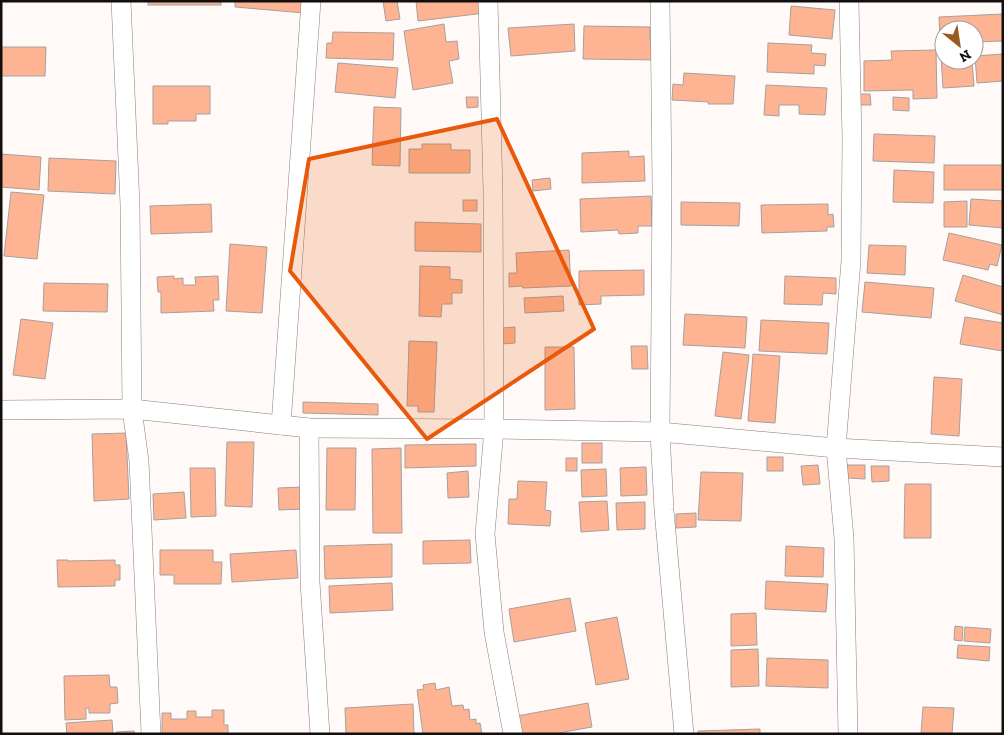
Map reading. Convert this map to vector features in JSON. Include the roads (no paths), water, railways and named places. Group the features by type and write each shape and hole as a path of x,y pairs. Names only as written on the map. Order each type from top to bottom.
{"street":[{"path":"121,1 130,205 132,409 139,462 151,734"},
{"path":"281,425 311,1"},
{"path":"488,1 493,191 494,429 485,534 494,632 513,734"},
{"path":"660,1 662,187 660,432 664,510 684,734"},
{"path":"848,734 844,538 836,448 851,261 852,139 849,1"},
{"path":"1,410 132,409 309,428 660,432 836,448 1003,457"},
{"path":"309,428 310,582 320,734"}]}
